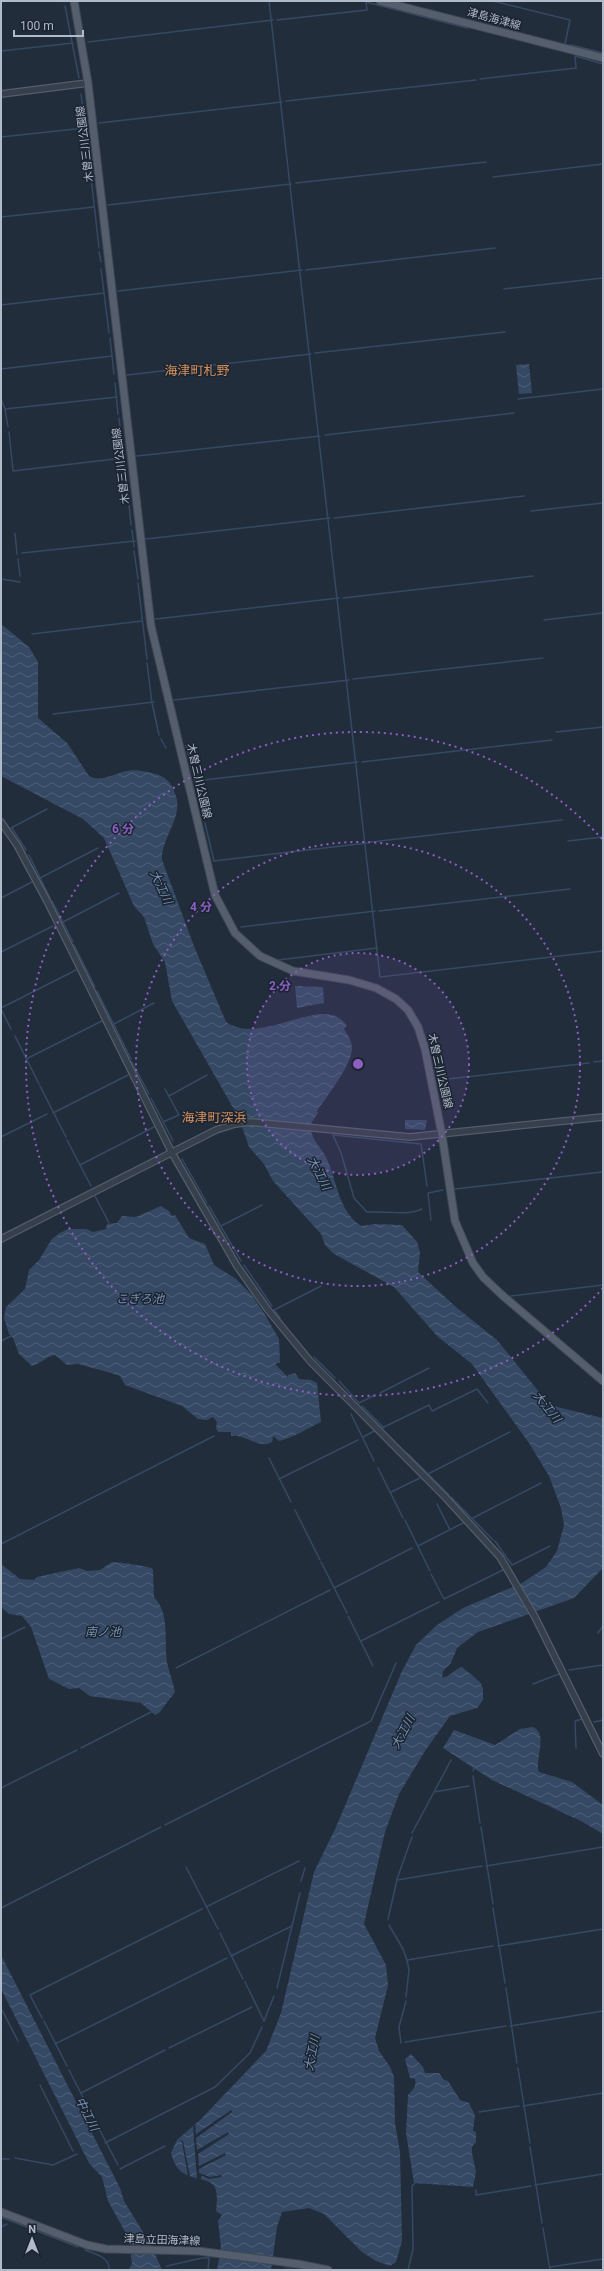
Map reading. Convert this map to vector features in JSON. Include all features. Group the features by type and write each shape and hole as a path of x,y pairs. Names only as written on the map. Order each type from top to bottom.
{"main road":[{"name":"木曽三川公園線","path":"74,1 88,83 151,626 215,895 235,933 260,956 293,971 349,980 376,988 396,999 408,1010 418,1027 425,1049 442,1135 455,1221 473,1263 483,1277 502,1295 603,1381"},
{"name":"津島海津線","path":"380,1 603,58"},
{"name":"津島立田海津線","path":"1,2212 87,2245 129,2250 217,2253 279,2261 328,2270"}],"street":[{"path":"1,94 88,83"},
{"path":"1,822 17,844 47,901 172,1153 238,1266 286,1333 331,1383 490,1543 516,1582 535,1617 603,1754"},
{"path":"1,1239 216,1130 238,1123 266,1123 319,1127 410,1137 442,1135 603,1117"}],"green space":[{"path":"284,2265 319,2270 284,2270"}],"water":[{"path":"529,364 532,393 519,394 516,365"},
{"name":"大江川","path":"1,624 29,647 38,662 38,718 67,743 89,776 93,778 103,778 127,771 140,770 165,778 172,787 176,796 177,812 165,844 162,860 194,946 226,1022 238,1027 251,1029 321,1014 332,1015 347,1025 344,1029 351,1043 351,1056 338,1081 317,1111 318,1113 311,1125 311,1128 313,1137 330,1166 339,1194 347,1212 361,1226 375,1224 402,1225 417,1242 420,1252 418,1272 457,1308 497,1340 548,1403 553,1406 603,1418 603,1568 574,1598 478,1632 457,1648 451,1663 443,1671 442,1678 462,1667 480,1682 483,1688 483,1700 477,1708 450,1716 425,1751 399,1794 385,1832 364,1924 386,1965 388,1985 375,2038 379,2051 390,2067 394,2077 395,2123 400,2152 402,2241 396,2262 390,2266 376,2261 362,2252 324,2214 309,2208 282,2212 277,2227 271,2270 217,2270 221,2248 218,2221 222,2215 216,2211 217,2198 215,2188 210,2182 192,2177 180,2170 171,2153 177,2140 200,2120 266,2051 281,2013 314,1872 336,1827 402,1671 416,1645 437,1625 463,1608 522,1583 546,1567 557,1551 564,1525 561,1508 549,1476 529,1443 472,1364 437,1336 394,1287 334,1254 325,1245 321,1234 273,1181 264,1164 249,1147 239,1118 172,1001 165,962 153,944 144,917 134,906 104,838 83,819 1,776"},
{"path":"295,986 323,987 324,1003 297,1008"},
{"path":"405,1120 427,1120 425,1130 405,1129"},
{"name":"こぎろ池","path":"161,1206 169,1211 172,1216 175,1215 189,1238 205,1244 214,1265 236,1279 251,1294 279,1339 280,1363 276,1363 276,1365 288,1377 288,1375 295,1373 299,1379 311,1380 317,1383 321,1422 284,1440 279,1441 273,1436 272,1442 267,1444 257,1443 241,1437 231,1436 231,1432 218,1432 216,1428 217,1422 213,1417 207,1420 198,1419 182,1406 125,1385 120,1376 78,1364 67,1365 55,1355 32,1366 19,1354 13,1338 9,1334 4,1318 6,1307 25,1289 29,1270 39,1260 52,1239 68,1229 86,1229 93,1232 106,1229 107,1224 117,1223 122,1216 136,1217"},
{"name":"南ノ池","path":"112,1562 140,1565 153,1569 154,1597 159,1604 164,1619 167,1662 175,1692 159,1713 155,1715 141,1703 90,1696 79,1688 69,1689 49,1679 31,1627 22,1616 9,1614 1,1607 1,1564 20,1579 34,1580 37,1577 79,1568 87,1571 100,1570"},
{"path":"533,1727 538,1731 541,1741 538,1760 539,1772 572,1782 603,1805 603,1834 581,1821 492,1780 443,1748 454,1730 495,1745 520,1729"},
{"path":"1,1955 120,2188 124,2201 151,2245 162,2270 125,2270 129,2269 132,2264 128,2237 108,2201 102,2177 89,2163 1,1989"},
{"path":"411,2054 423,2067 425,2073 439,2073 444,2080 448,2081 460,2100 469,2103 475,2115 473,2131 476,2132 476,2142 472,2147 472,2153 476,2172 473,2187 414,2183 406,2133 408,2095 414,2088 415,2084 415,2079 410,2078 405,2059"}],"pier":[{"path":"231,2110 232,2112 196,2138 197,2150 228,2132 229,2134 198,2154 199,2166 225,2153 226,2155 199,2169 199,2173 210,2177 221,2175 222,2177 209,2179 202,2176 200,2180 197,2179 193,2126 195,2124 196,2134"},
{"path":"179,2139 183,2141 190,2176 188,2176 182,2142"}],"waterway":[{"path":"269,1 380,977 603,951"},
{"path":"493,1 570,20 565,44"},
{"path":"277,20 367,10 366,2 467,28"},
{"path":"65,6 79,78"},
{"path":"88,42 273,20"},
{"path":"1,51 73,43"},
{"path":"571,45 603,53"},
{"path":"480,79 576,68 575,56 603,64"},
{"path":"286,101 476,80"},
{"path":"81,94 84,118"},
{"path":"99,123 282,102"},
{"path":"85,127 90,163"},
{"path":"1,137 85,128"},
{"path":"296,183 486,162"},
{"path":"493,177 603,164"},
{"path":"90,168 99,248"},
{"path":"108,205 291,184"},
{"path":"1,217 94,207"},
{"path":"306,270 495,248"},
{"path":"99,252 101,262"},
{"path":"101,269 109,333"},
{"path":"118,291 302,270"},
{"path":"504,289 603,278"},
{"path":"1,305 104,293"},
{"path":"315,353 505,332"},
{"path":"110,338 114,374"},
{"path":"127,375 311,354"},
{"path":"1,369 112,356"},
{"path":"115,383 118,414"},
{"path":"518,399 603,389"},
{"path":"5,409 117,397"},
{"path":"1,399 5,409 8,427"},
{"path":"325,435 514,413"},
{"path":"119,418 128,499"},
{"path":"9,432 13,471 123,458"},
{"path":"137,456 320,436"},
{"path":"334,518 524,496"},
{"path":"531,511 603,503"},
{"path":"129,505 131,525"},
{"path":"146,539 330,518"},
{"path":"132,530 134,547"},
{"path":"15,533 17,554"},
{"path":"22,553 135,541"},
{"path":"134,551 138,579"},
{"path":"18,559 20,576"},
{"path":"343,598 533,576"},
{"path":"1,579 20,582"},
{"path":"138,583 147,659"},
{"path":"156,619 339,598"},
{"path":"544,620 603,613"},
{"path":"32,634 142,621"},
{"path":"353,679 543,658"},
{"path":"147,663 152,703 159,735"},
{"path":"174,700 349,680"},
{"path":"53,714 154,702"},
{"path":"556,732 603,727"},
{"path":"161,739 166,748"},
{"path":"362,762 552,740"},
{"path":"186,745 204,819"},
{"path":"195,781 358,762"},
{"path":"11,828 47,809"},
{"path":"371,842 562,820"},
{"path":"205,823 214,861 367,843"},
{"path":"12,828 26,850"},
{"path":"568,841 603,837"},
{"path":"40,878 98,848"},
{"path":"29,855 50,898"},
{"path":"1,898 32,882"},
{"path":"379,911 570,889"},
{"path":"63,922 119,893"},
{"path":"52,901 73,942"},
{"path":"241,927 375,911"},
{"path":"1,952 53,926"},
{"path":"74,945 95,987"},
{"path":"278,960 377,948"},
{"path":"1,1008 76,970"},
{"path":"97,991 131,1059"},
{"path":"114,1024 154,1003"},
{"path":"1,1009 11,1029"},
{"path":"26,1059 102,1021"},
{"path":"15,1036 39,1084"},
{"path":"594,1062 603,1061"},
{"path":"132,1062 149,1094"},
{"path":"439,1080 589,1063"},
{"path":"53,1113 128,1075"},
{"path":"169,1096 207,1075"},
{"path":"40,1086 66,1137"},
{"path":"163,1122 179,1115 165,1089"},
{"path":"151,1098 173,1141"},
{"path":"1,1137 47,1114"},
{"path":"80,1165 154,1127"},
{"path":"333,1135 341,1153 354,1198 367,1212 403,1213 422,1209"},
{"path":"333,1135 421,1144 427,1186"},
{"path":"67,1140 91,1186"},
{"path":"182,1159 207,1203"},
{"path":"455,1189 602,1172"},
{"path":"431,1220 428,1193 443,1190"},
{"path":"95,1196 109,1223"},
{"path":"221,1226 262,1205"},
{"path":"209,1206 241,1261"},
{"path":"244,1265 272,1306"},
{"path":"511,1296 603,1285"},
{"path":"280,1318 274,1310 321,1286"},
{"path":"1,1341 11,1336"},
{"path":"314,1357 335,1378"},
{"path":"380,1393 429,1368"},
{"path":"339,1381 359,1403"},
{"path":"382,1428 429,1405 432,1411 477,1389 488,1403"},
{"path":"359,1403 375,1395"},
{"path":"362,1406 383,1427"},
{"path":"351,1414 374,1461"},
{"path":"363,1437 374,1431"},
{"path":"428,1474 510,1432"},
{"path":"1,1544 214,1436"},
{"path":"279,1479 358,1440"},
{"path":"407,1453 449,1495"},
{"path":"269,1458 291,1502"},
{"path":"378,1468 403,1518"},
{"path":"391,1492 420,1478"},
{"path":"473,1518 541,1483"},
{"path":"451,1497 493,1540"},
{"path":"437,1504 450,1530"},
{"path":"295,1510 320,1560"},
{"path":"405,1520 430,1571"},
{"path":"418,1546 465,1522"},
{"path":"495,1541 512,1565 550,1546"},
{"path":"334,1588 412,1548"},
{"path":"321,1562 347,1613"},
{"path":"431,1574 444,1599 503,1570"},
{"path":"176,1668 330,1590"},
{"path":"361,1641 439,1602"},
{"path":"348,1616 373,1666"},
{"path":"598,1633 603,1626"},
{"path":"1,1639 25,1627"},
{"path":"165,1825 371,1721 396,1663"},
{"path":"569,1670 603,1665"},
{"path":"533,1684 559,1674"},
{"path":"81,1748 151,1712"},
{"path":"576,1748 575,1721 582,1719"},
{"path":"594,1722 603,1720"},
{"path":"1,1788 77,1750"},
{"path":"434,1792 451,1760"},
{"path":"473,1776 480,1823"},
{"path":"412,1833 434,1792 469,1786"},
{"path":"1,1908 161,1827"},
{"path":"481,1827 493,1904"},
{"path":"397,1879 412,1837"},
{"path":"486,1866 603,1847"},
{"path":"206,1907 299,1861"},
{"path":"388,1919 397,1880 482,1866"},
{"path":"186,1867 218,1929"},
{"path":"301,1881 305,1868"},
{"path":"277,1988 300,1893"},
{"path":"493,1908 505,1983"},
{"path":"42,2018 30,1995 202,1909"},
{"path":"389,1925 403,1949 407,1960 493,1946"},
{"path":"231,1956 292,1926"},
{"path":"498,1946 603,1929"},
{"path":"220,1933 243,1979"},
{"path":"55,2044 227,1958"},
{"path":"406,1997 409,1970 407,1960"},
{"path":"245,1982 264,2021"},
{"path":"506,1988 517,2063"},
{"path":"264,2021 274,1996"},
{"path":"401,2043 399,2027 406,2001"},
{"path":"169,2048 252,2007"},
{"path":"1,2008 18,2041"},
{"path":"510,2026 603,2011"},
{"path":"44,2021 67,2066"},
{"path":"405,2042 506,2026"},
{"path":"105,2143 215,2087 250,2053 262,2027"},
{"name":"中江川","path":"81,2093 165,2050"},
{"path":"518,2068 530,2143"},
{"name":"中江川","path":"69,2070 92,2115"},
{"path":"40,2085 73,2151"},
{"path":"523,2106 603,2093"},
{"path":"479,2112 519,2106"},
{"name":"中江川","path":"94,2119 118,2165"},
{"path":"120,2169 165,2146"},
{"path":"530,2147 542,2223"},
{"path":"15,2158 53,2165 77,2154"},
{"path":"1,2159 9,2159"},
{"path":"535,2185 603,2174"},
{"path":"408,2270 413,2249 412,2186 416,2182"},
{"path":"476,2190 476,2195 531,2186"},
{"path":"1,2217 78,2247"},
{"path":"1,2227 7,2224"},
{"path":"543,2228 550,2270"},
{"path":"85,2250 104,2259 109,2266 109,2270"},
{"path":"167,2266 202,2258 209,2258 208,2270"},
{"path":"550,2267 603,2259"}],"district":[{"name":"海津町札野","path":"197,370"},
{"name":"海津町深浜","path":"214,1117"}]}
